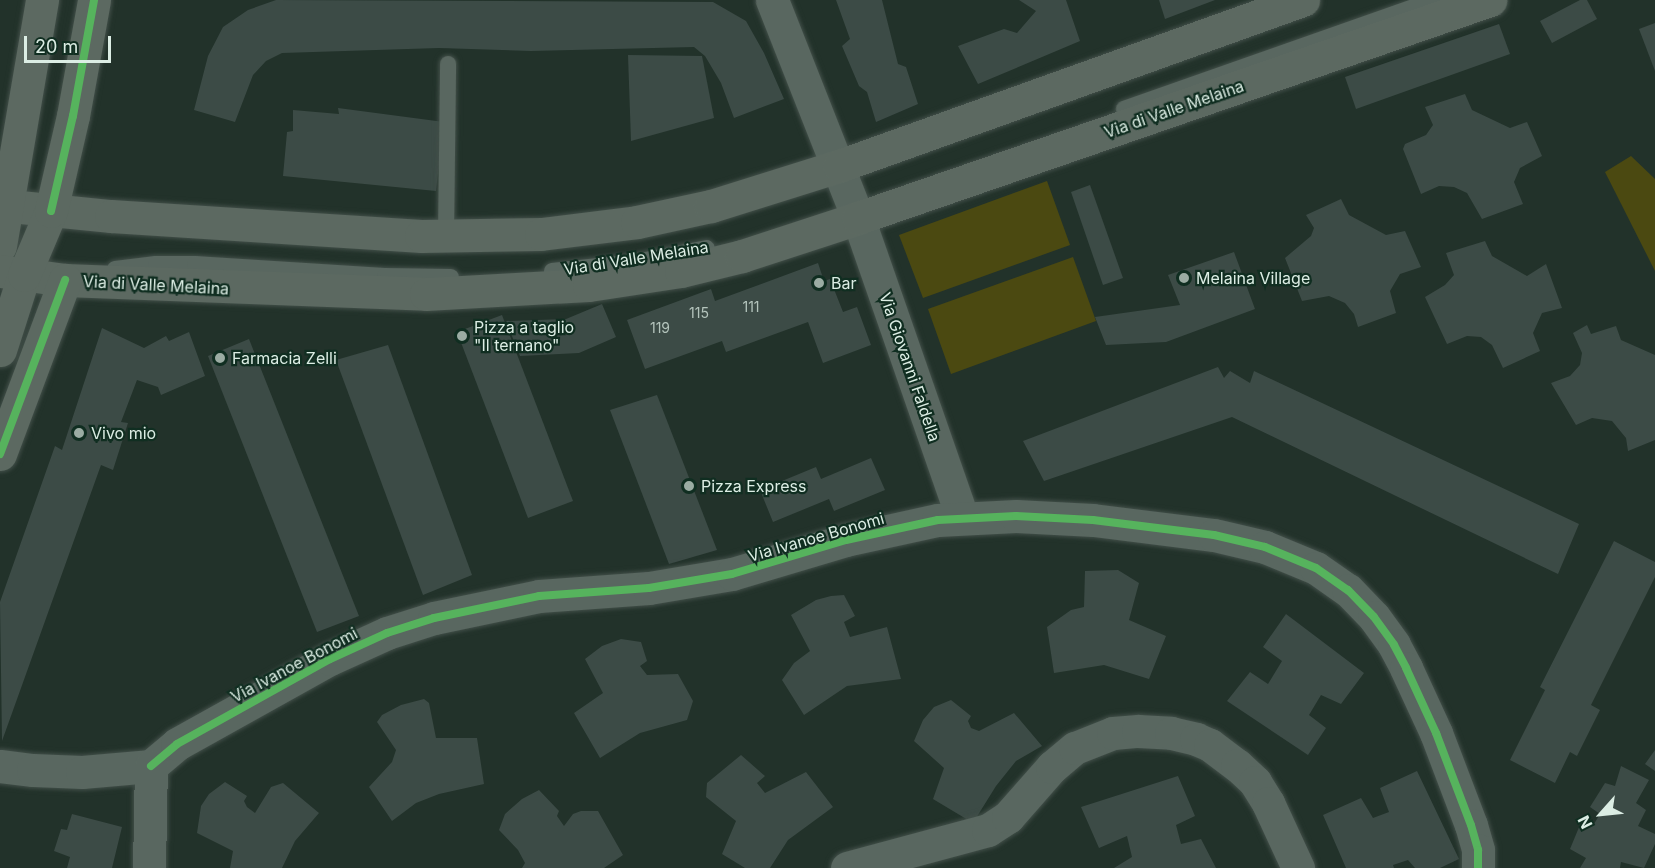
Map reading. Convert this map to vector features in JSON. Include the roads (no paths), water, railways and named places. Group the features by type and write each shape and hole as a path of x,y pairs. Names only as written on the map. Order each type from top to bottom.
{"main road":[{"path":"0,350 12,257 4,206 42,0"},
{"path":"12,257 51,211 73,116 94,0"},
{"path":"4,206 446,237 541,234 637,222 711,207 839,166 1303,0"},
{"name":"Via di Valle Melaina","path":"12,257 64,280 426,294 537,290 589,285 681,271 742,256 858,218 1490,0"},
{"path":"0,454 64,280"}],"street":[{"path":"772,0 858,218"},
{"name":"Via Giovanni Faldella","path":"858,218 962,517"},
{"name":"Via Ivanoe Bonomi","path":"152,766 177,744 314,668 359,645 409,625 539,596 649,588 732,574 881,531 962,517 1084,519 1214,535 1284,554 1331,577 1374,617 1394,645 1406,668 1436,734 1471,825 1478,850 1478,868"},
{"path":"847,868 988,830 1008,817 1052,767 1075,748 1113,733 1132,731 1171,733 1196,739 1210,745 1237,765 1255,782 1268,803 1298,868"},
{"path":"0,766 74,772 152,766 149,868"}],"lane":[{"name":"Via di Valle Melaina","path":"858,218 894,192 934,175 1434,0"},
{"path":"446,237 448,64"}],"place":[{"name":"Melaina Village","path":"1184,278"},
{"name":"Bar","path":"819,283"},
{"name":"Pizza a taglio \"Il ternano\"","path":"462,336"},
{"name":"Farmacia Zelli","path":"220,358"},
{"name":"Vivo mio","path":"79,433"},
{"name":"Pizza Express","path":"689,486"}]}
